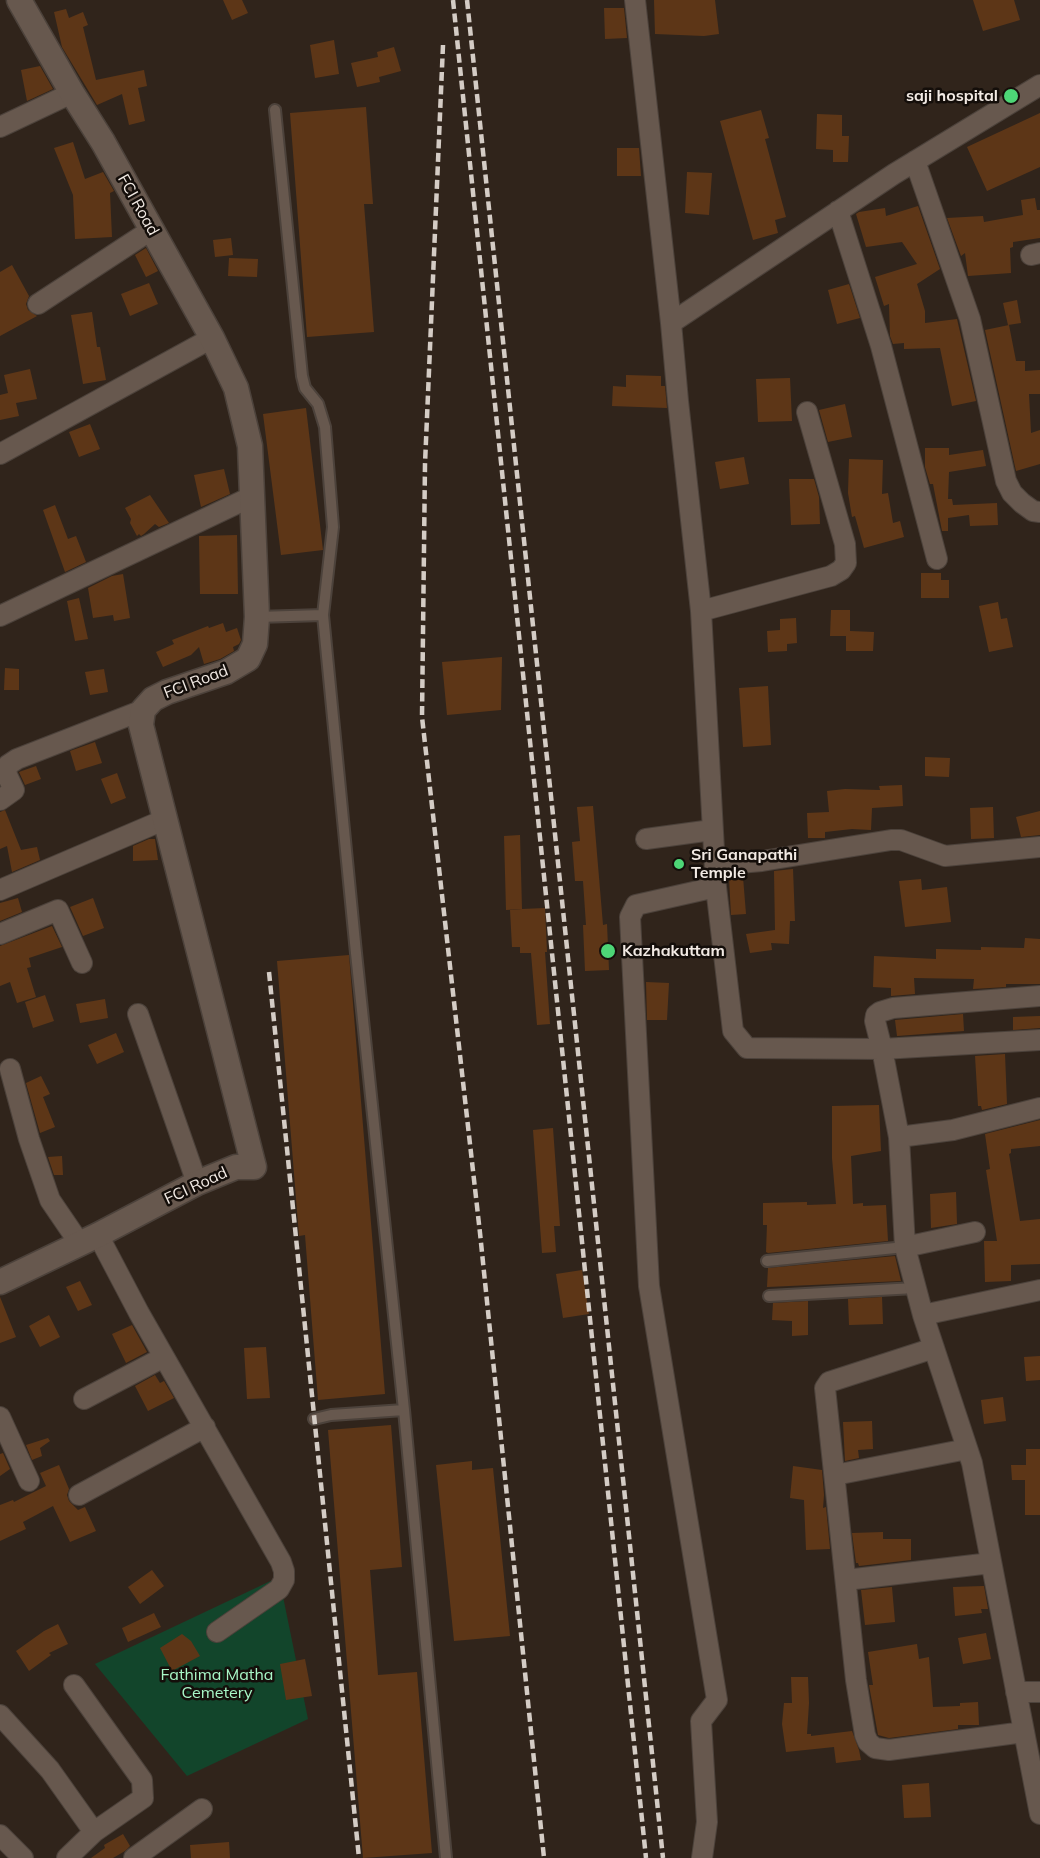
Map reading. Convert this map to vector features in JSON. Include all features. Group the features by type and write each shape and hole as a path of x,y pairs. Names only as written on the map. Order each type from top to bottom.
{"street":[{"name":"FCI Road","path":"0,1282 197,1183 236,1167 254,1167 141,725 143,710 153,699 226,672 248,659 255,644 257,617 250,446 236,388 212,338 103,142 19,0"},
{"path":"635,0 672,323 678,401 701,611 716,887 733,1031 747,1048 882,1049 1040,1040"},
{"path":"672,323 915,161 1040,86"},
{"path":"0,127 72,93"},
{"path":"915,161 970,319 1006,481 1012,493 1022,503 1033,511 1040,512"},
{"path":"838,211 881,346 937,559"},
{"path":"38,304 151,230"},
{"path":"0,454 212,338"},
{"path":"701,611 831,576 841,570 846,563 845,544 807,412"},
{"path":"0,616 253,496"},
{"path":"0,800 14,790 6,773 8,765 17,759 143,710"},
{"path":"0,890 166,819"},
{"path":"646,839 712,830"},
{"path":"715,865 762,861 891,840 902,840 945,856 1040,847"},
{"path":"702,1858 708,1822 701,1721 717,1700 649,1286 630,917 636,905 716,887"},
{"path":"0,934 58,910 82,963"},
{"path":"1040,996 885,1009 876,1015 875,1021 899,1137 905,1247 923,1315 972,1463 1040,1814"},
{"path":"138,1014 197,1183"},
{"path":"10,1069 29,1139 50,1200 89,1239 164,1357 281,1562 284,1580 279,1589 217,1632"},
{"path":"899,1137 953,1130 1040,1108"},
{"path":"905,1247 975,1232"},
{"path":"923,1315 1040,1290"},
{"path":"934,1348 829,1382 825,1388 856,1680 865,1735 868,1742 875,1748 890,1750 1024,1732"},
{"path":"84,1399 164,1357"},
{"path":"0,1418 29,1481"},
{"path":"79,1495 205,1428"},
{"path":"835,1474 967,1449"},
{"path":"846,1580 991,1563"},
{"path":"67,1858 94,1832 143,1798 142,1780 74,1685"},
{"path":"1016,1692 1040,1692"},
{"path":"0,1715 50,1770 94,1832"},
{"path":"134,1858 202,1809"},
{"path":"0,1835 23,1858"}],"lane":[{"path":"275,110 302,376 305,388 318,404 325,427 333,527 323,615 404,1410 446,1858"},
{"path":"257,617 323,615"},
{"path":"767,1261 905,1247"},
{"path":"770,1296 915,1288"},
{"path":"314,1419 331,1415 404,1410"}],"green space":[{"name":"Fathima Matha Cemetery","path":"279,1577 308,1719 187,1776 95,1664"}],"building":[{"path":"223,0 242,0 248,13 232,20"},
{"path":"654,0 715,0 719,34 704,36 655,34"},
{"path":"973,0 1014,0 1020,20 983,31"},
{"path":"604,8 624,8 627,38 605,39"},
{"path":"66,9 69,18 83,12 88,25 83,27 96,80 144,70 147,86 138,88 145,121 129,125 122,94 97,105 62,47 54,12"},
{"path":"334,40 339,74 315,78 310,45"},
{"path":"394,47 401,71 379,77 380,82 357,87 351,63 378,57 377,52"},
{"path":"40,66 53,89 27,101 21,70"},
{"path":"366,107 373,204 364,204 374,332 307,337 290,113"},
{"path":"761,110 769,138 765,139 786,217 775,220 778,233 753,240 720,121"},
{"path":"1040,113 1040,167 987,191 967,147"},
{"path":"817,114 842,115 842,136 849,136 848,162 833,162 833,150 816,149"},
{"path":"73,142 85,179 103,172 114,191 110,193 112,237 75,239 73,195 54,148"},
{"path":"617,148 639,148 641,176 617,176"},
{"path":"687,172 712,173 709,215 685,213"},
{"path":"1035,198 1037,210 1040,210 1040,238 1013,242 1013,247 1010,248 1011,273 968,276 965,253 961,256 947,218 983,216 984,222 1023,215 1021,200"},
{"path":"918,206 940,269 917,284 925,311 925,323 957,319 976,401 952,406 940,348 904,349 904,343 893,344 890,336 889,304 884,306 875,277 917,264 902,242 866,247 856,214 885,208 886,216"},
{"path":"231,238 233,255 215,257 213,240"},
{"path":"146,248 158,271 146,277 135,255"},
{"path":"229,258 258,259 257,277 228,276"},
{"path":"12,265 29,296 26,304 28,310 37,316 0,336 0,272"},
{"path":"149,283 158,304 130,316 121,294"},
{"path":"849,284 860,318 837,324 828,290"},
{"path":"1017,300 1021,323 1008,325 1003,303"},
{"path":"92,312 97,347 100,347 106,380 83,384 71,315"},
{"path":"1009,325 1016,361 1025,361 1025,371 1040,370 1040,394 1029,394 1031,433 1040,430 1040,464 1016,471 985,330"},
{"path":"30,369 37,399 16,403 19,416 0,420 0,395 8,393 4,375"},
{"path":"626,375 661,376 661,386 665,386 667,408 612,406 613,386 626,387"},
{"path":"790,378 792,421 758,422 756,379"},
{"path":"845,404 852,437 828,442 819,410"},
{"path":"306,408 323,550 281,555 263,414"},
{"path":"90,424 100,449 79,457 69,432"},
{"path":"925,448 949,448 949,455 983,450 986,466 949,472 948,499 952,499 953,505 997,503 998,525 970,526 969,515 948,518 948,531 942,531 933,484 930,484 925,467"},
{"path":"744,457 749,484 720,489 715,462"},
{"path":"849,459 883,460 882,494 888,493 893,523 900,521 904,537 864,548 855,516 852,517 848,493"},
{"path":"224,469 230,494 201,507 194,475"},
{"path":"789,479 814,479 819,497 820,524 791,525"},
{"path":"150,495 169,523 159,527 155,524 141,536 139,534 137,536 125,508"},
{"path":"55,505 68,539 76,536 86,562 65,572 43,510"},
{"path":"237,535 238,594 200,594 199,536"},
{"path":"921,573 941,573 941,580 949,580 949,598 921,598"},
{"path":"123,574 130,618 114,621 113,615 93,618 88,588 112,576"},
{"path":"79,598 88,639 75,641 67,601"},
{"path":"998,602 1001,619 1007,618 1013,647 989,652 979,606"},
{"path":"831,610 850,610 850,631 874,632 873,651 846,651 846,636 830,636"},
{"path":"796,618 797,643 787,644 787,651 768,652 767,631 780,630 780,619"},
{"path":"223,623 226,632 237,628 241,640 233,647 234,651 204,664 199,647 191,655 163,667 156,652 174,644 172,640 208,626 209,628"},
{"path":"502,657 501,710 447,715 442,662"},
{"path":"5,668 19,669 19,690 4,690"},
{"path":"104,669 108,692 90,695 85,672"},
{"path":"768,686 771,745 743,747 739,688"},
{"path":"95,742 102,763 76,771 70,751"},
{"path":"925,757 950,758 949,777 925,776"},
{"path":"36,766 41,779 25,785 19,772"},
{"path":"117,773 126,798 111,804 101,779"},
{"path":"902,785 903,806 872,808 871,830 852,829 825,832 825,838 808,838 807,813 829,812 827,791 880,790 879,786"},
{"path":"593,806 603,925 607,924 609,970 585,971 583,925 586,925 583,881 575,881 572,842 580,841 577,807"},
{"path":"993,807 994,838 971,839 970,808"},
{"path":"5,810 21,850 37,847 40,860 12,872 7,846 0,849 0,812"},
{"path":"1040,811 1040,835 1021,837 1016,817"},
{"path":"520,835 522,909 506,910 504,836"},
{"path":"149,839 155,839 158,860 133,861 133,846"},
{"path":"793,869 795,921 790,921 789,944 771,943 772,950 750,953 746,934 775,930 774,871"},
{"path":"743,877 746,914 731,915 729,878"},
{"path":"921,879 922,890 947,887 951,922 905,927 899,881"},
{"path":"18,898 22,912 0,921 0,903"},
{"path":"93,898 104,928 83,936 70,907"},
{"path":"545,908 547,952 545,952 550,1024 537,1025 531,953 520,953 520,947 512,947 510,910"},
{"path":"52,926 62,947 29,958 31,967 27,968 36,997 17,1003 10,982 0,986 0,946"},
{"path":"1025,938 1040,939 1040,984 1006,984 1006,987 973,989 974,979 914,978 915,994 891,996 891,988 873,987 874,956 936,959 936,949 1024,948"},
{"path":"349,955 385,1394 318,1400 305,1235 299,1236 277,961"},
{"path":"646,982 669,983 667,1020 647,1020"},
{"path":"45,995 54,1021 33,1028 25,1002"},
{"path":"105,999 108,1018 80,1023 76,1004"},
{"path":"963,1014 964,1031 897,1036 895,1020"},
{"path":"1040,1016 1040,1028 1013,1030 1013,1017"},
{"path":"116,1033 124,1052 97,1064 88,1045"},
{"path":"1005,1054 1007,1104 982,1110 981,1106 978,1106 975,1056"},
{"path":"41,1076 50,1094 43,1097 55,1127 40,1133 26,1083"},
{"path":"879,1105 881,1151 851,1156 853,1204 886,1205 888,1241 766,1252 767,1225 763,1225 763,1203 836,1204 832,1158 832,1106"},
{"path":"1040,1120 1040,1146 1011,1149 1009,1154 1020,1221 1040,1219 1040,1264 1011,1265 1011,1281 985,1282 984,1241 997,1241 986,1170 990,1169 985,1134"},
{"path":"553,1128 560,1226 554,1226 556,1252 542,1253 533,1130"},
{"path":"62,1156 63,1175 54,1175 48,1157"},
{"path":"956,1192 957,1224 931,1228 930,1194"},
{"path":"895,1256 901,1281 767,1287 768,1268"},
{"path":"582,1270 589,1314 563,1318 556,1274"},
{"path":"80,1281 92,1305 78,1311 66,1287"},
{"path":"0,1297 16,1337 0,1343"},
{"path":"882,1297 883,1324 849,1325 848,1299"},
{"path":"808,1301 808,1335 792,1336 792,1321 772,1320 773,1303"},
{"path":"49,1315 60,1337 40,1347 29,1326"},
{"path":"132,1325 147,1352 126,1363 112,1334"},
{"path":"266,1347 270,1398 247,1399 244,1348"},
{"path":"1040,1356 1040,1380 1026,1381 1024,1357"},
{"path":"155,1375 160,1383 164,1381 174,1398 148,1411 135,1386"},
{"path":"1003,1397 1006,1421 984,1424 981,1400"},
{"path":"872,1421 873,1449 858,1450 859,1458 845,1461 843,1422"},
{"path":"391,1425 402,1567 370,1570 378,1675 417,1672 432,1853 363,1858 328,1430"},
{"path":"48,1438 50,1441 40,1448 42,1456 32,1460 26,1445"},
{"path":"1026,1449 1040,1449 1040,1515 1025,1515 1025,1480 1012,1480 1011,1465 1026,1465"},
{"path":"3,1453 10,1469 0,1476 0,1454"},
{"path":"472,1461 472,1470 493,1468 510,1636 454,1641 436,1465"},
{"path":"59,1465 69,1489 67,1495 69,1501 78,1510 85,1507 96,1531 70,1542 53,1506 23,1522 26,1529 0,1541 0,1505 13,1500 14,1502 46,1486 40,1473"},
{"path":"793,1466 822,1470 823,1508 826,1507 830,1549 806,1550 804,1500 790,1498"},
{"path":"883,1532 883,1539 911,1539 911,1560 859,1566 856,1563 852,1533"},
{"path":"152,1570 164,1586 140,1604 128,1587"},
{"path":"984,1586 988,1609 981,1609 982,1613 955,1616 953,1587"},
{"path":"892,1587 895,1622 865,1625 861,1590"},
{"path":"154,1613 161,1627 128,1642 122,1628"},
{"path":"58,1624 68,1644 49,1653 51,1655 29,1671 16,1651"},
{"path":"986,1633 991,1659 963,1664 958,1638"},
{"path":"182,1634 191,1641 200,1656 172,1671 160,1648"},
{"path":"917,1644 919,1659 929,1657 933,1707 960,1706 960,1703 978,1702 979,1725 958,1725 958,1729 889,1738 878,1735 869,1685 873,1685 868,1652"},
{"path":"305,1659 312,1696 286,1700 280,1664"},
{"path":"791,1677 808,1677 807,1734 811,1736 852,1731 861,1760 836,1763 834,1747 786,1752 782,1724 784,1703 792,1703"},
{"path":"929,1783 931,1817 904,1818 902,1785"},
{"path":"123,1834 130,1846 125,1851 113,1858 91,1858 105,1848 104,1845"},
{"path":"229,1842 230,1858 191,1858 190,1845"}],"railway":[{"path":"453,0 646,1858"},
{"path":"467,0 663,1858"},
{"path":"443,45 425,464 422,717 480,1233 544,1858"},
{"path":"269,972 359,1858"}],"place":[{"name":"saji hospital","path":"1011,96"},
{"name":"Sri Ganapathi Temple","path":"679,864"},
{"name":"Kazhakuttam","path":"608,951"}]}
